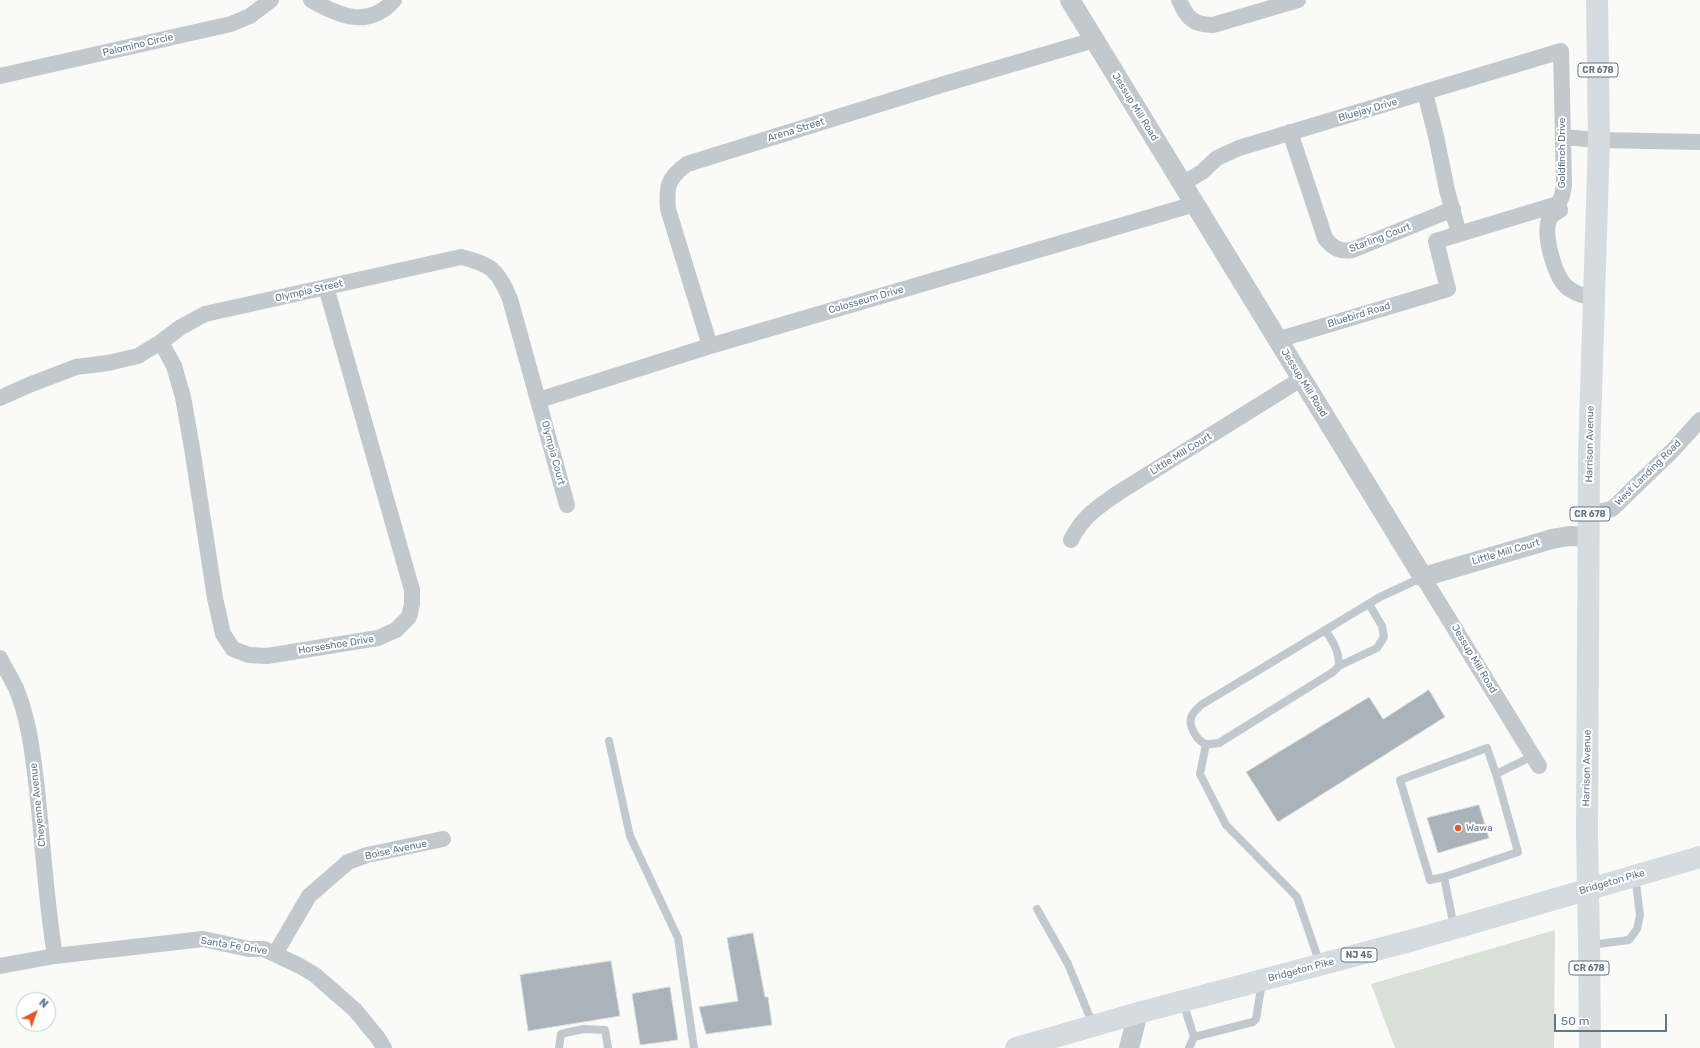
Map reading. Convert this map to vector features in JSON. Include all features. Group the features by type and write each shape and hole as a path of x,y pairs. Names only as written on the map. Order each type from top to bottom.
{"main road":[{"name":"Harrison Avenue","path":"1588,888 1589,456 1599,140 1597,0"},
{"name":"Bridgeton Pike","path":"1016,1048 1455,928 1588,888 1700,857"},
{"name":"CR 678","path":"1588,888 1590,1048"}],"street":[{"name":"Palomino Circle","path":"0,76 231,24 250,16 271,0"},
{"path":"311,0 330,11 348,17 377,14 394,0"},
{"path":"1179,0 1184,11 1192,21 1204,25 1213,25 1298,0"},
{"name":"Jessup Mill Road","path":"1073,1 1094,40 1536,761"},
{"name":"Arena Street","path":"710,346 668,210 666,193 674,174 687,164 1094,40"},
{"name":"Bluejay Drive","path":"1182,184 1195,177 1217,158 1224,154 1290,132 1425,93 1561,51"},
{"name":"Goldfinch Drive","path":"1561,51 1564,185 1562,196 1558,204 1560,210 1550,218 1547,236 1550,253 1556,272 1564,284 1574,292 1593,298"},
{"path":"1425,93 1459,234"},
{"name":"Starling Court","path":"1290,132 1326,238 1336,249 1344,251 1352,250 1453,209"},
{"path":"1563,137 1599,140 1700,142"},
{"name":"Colosseum Drive","path":"539,400 710,346 1194,204"},
{"path":"1427,219 1436,241 1558,204"},
{"name":"Bluebird Road","path":"1277,340 1448,289 1436,241"},
{"name":"Olympia Street","path":"0,398 76,366 108,363 138,356 161,342 181,327 205,314 461,257 480,262 492,268 504,285 510,299 539,400"},
{"name":"Horseshoe Drive","path":"161,342 174,366 183,397 215,598 223,634 233,649 249,655 267,656 378,638 396,630 409,617 412,604 412,590 326,287"},
{"name":"Little Mill Court","path":"1071,540 1080,524 1090,514 1118,493 1301,379"},
{"name":"Olympia Court","path":"539,400 568,505"},
{"name":"West Landing Road","path":"1590,513 1612,509 1673,450 1700,420"},
{"name":"Little Mill Court","path":"1423,577 1552,539 1568,536 1589,537"},
{"name":"Cheyenne Avenue","path":"0,658 16,688 26,721 34,762 42,834 48,917 55,956"},
{"name":"Boise Avenue","path":"275,954 309,896 348,862 367,854 443,839"},
{"name":"Santa Fe Drive","path":"0,966 55,956 203,940 249,949 264,949 300,966 315,975 349,1005 367,1024 384,1048"},
{"path":"1129,1048 1138,1014"}],"lane":[{"path":"1368,604 1382,626 1384,637 1377,648 1339,666 1333,672 1219,743 1206,744 1197,737 1191,727 1191,718 1195,710 1368,604 1423,577"},
{"path":"1325,630 1337,647 1339,666"},
{"path":"609,741 630,836 678,938 694,1048"},
{"path":"1206,744 1200,774 1226,825 1297,897 1320,965"},
{"path":"1487,748 1518,852 1444,877 1430,880 1400,780 1487,748"},
{"path":"1496,774 1536,761"},
{"path":"1589,945 1629,940 1637,929 1640,915 1635,875"},
{"path":"1444,877 1455,928"},
{"path":"1037,909 1068,964 1094,1026"},
{"path":"1194,1037 1253,1022 1256,1019 1263,980"},
{"path":"1183,1002 1194,1037 1189,1048"},
{"path":"559,1048 561,1034 583,1029 605,1030 608,1048"}],"shaded area":[{"path":"1555,930 1554,1048 1395,1048 1371,984"}],"building":[{"path":"1429,690 1445,717 1278,822 1246,772 1369,697 1383,719"},
{"name":"Wawa","path":"1479,805 1489,838 1438,853 1427,818"},
{"path":"753,933 765,997 768,997 772,1025 706,1034 699,1007 738,1001 727,938"},
{"path":"611,961 620,1016 528,1031 520,975"},
{"path":"670,987 678,1040 640,1045 632,994"}],"place":[{"name":"Wawa","path":"1458,828"}]}
